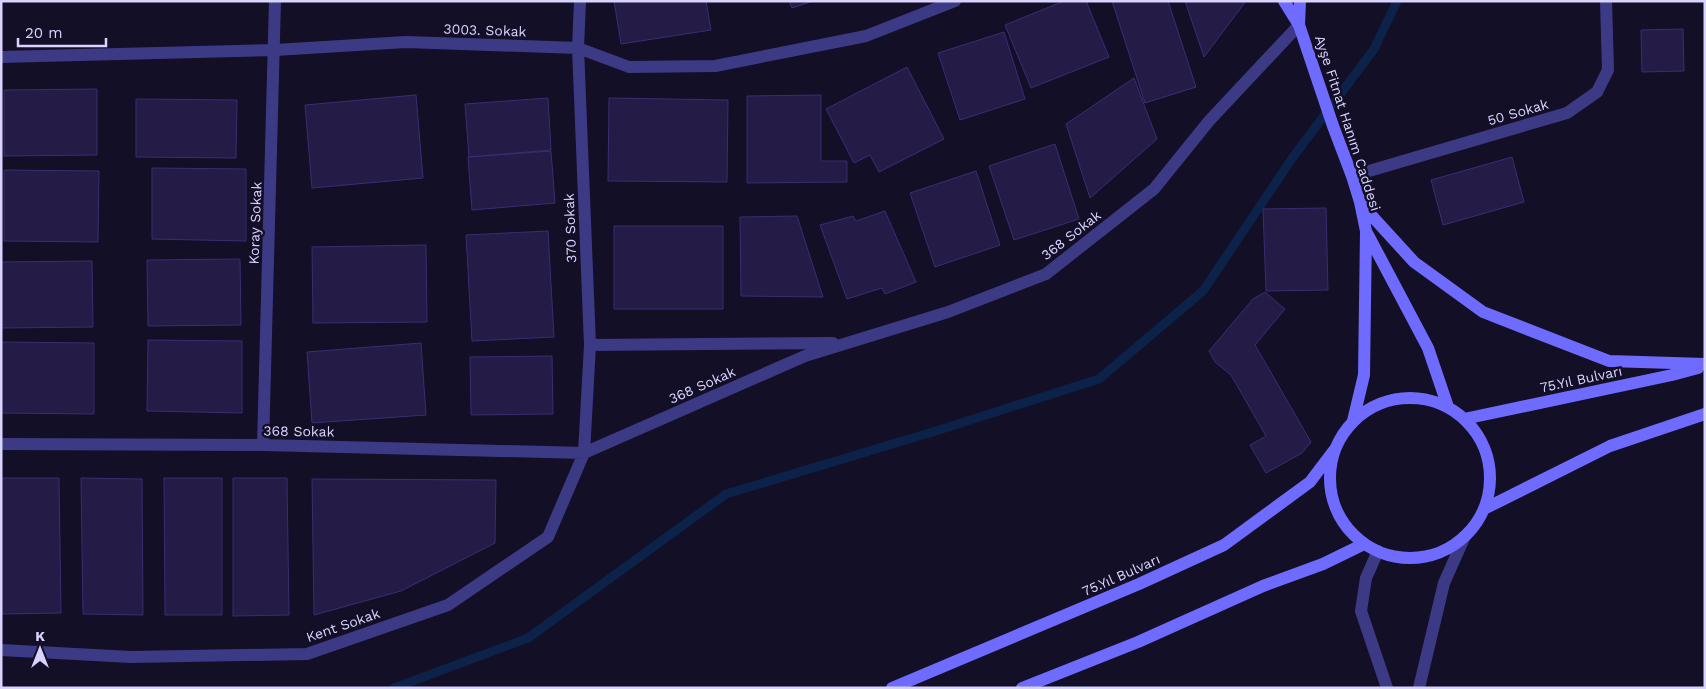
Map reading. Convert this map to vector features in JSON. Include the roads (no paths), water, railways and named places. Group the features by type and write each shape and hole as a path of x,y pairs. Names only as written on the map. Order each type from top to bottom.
{"main road":[{"name":"Ayşe Fitnat Hanım Caddesi","path":"1284,1 1300,25 1332,123 1352,176 1366,231 1364,375 1353,420"},
{"name":"Ayşe Fitnat Hanım Caddesi","path":"1300,1 1300,25"},
{"path":"1360,202 1414,262 1483,312 1609,361 1705,365"},
{"name":"Ayşe Fitnat Hanım Caddesi","path":"1366,231 1428,348 1448,407"},
{"name":"75.Yıl Bulvarı","path":"1464,418 1672,375 1705,365"},
{"path":"1399,398 1424,399 1448,407 1464,418 1480,438 1488,461 1490,486 1484,509 1476,524 1465,536 1446,550 1424,557 1400,558 1378,552 1364,544 1344,525 1332,501 1329,475 1335,449 1353,420 1374,406 1399,398"},
{"path":"1484,509 1610,446 1705,414"},
{"name":"75.Yıl Bulvarı","path":"892,688 1139,584 1224,545 1310,482 1335,449"},
{"path":"1022,688 1138,642 1263,586 1324,564 1364,544"}],"street":[{"name":"Koray Sokak","path":"263,445 275,1"},
{"name":"370 Sokak","path":"580,1 578,48 590,345 584,452"},
{"name":"3003. Sokak","path":"1,57 275,50 406,42 578,48 629,67 715,66 866,36 955,1"},
{"name":"50 Sokak","path":"1352,176 1567,113 1597,92 1608,70 1606,1"},
{"name":"368 Sokak","path":"1,444 263,445 584,452 805,356 948,312 1046,274 1154,189 1210,121 1300,25"},
{"path":"590,345 846,343"},
{"name":"Kent Sokak","path":"1,650 131,657 307,654 448,605 548,537 584,452"},
{"path":"1420,688 1444,582 1465,536"},
{"path":"1378,552 1366,578 1361,611 1387,688"}],"waterway":[{"path":"394,688 528,638 726,494 939,430 1099,379 1203,291 1293,157 1374,49 1397,1"}]}
